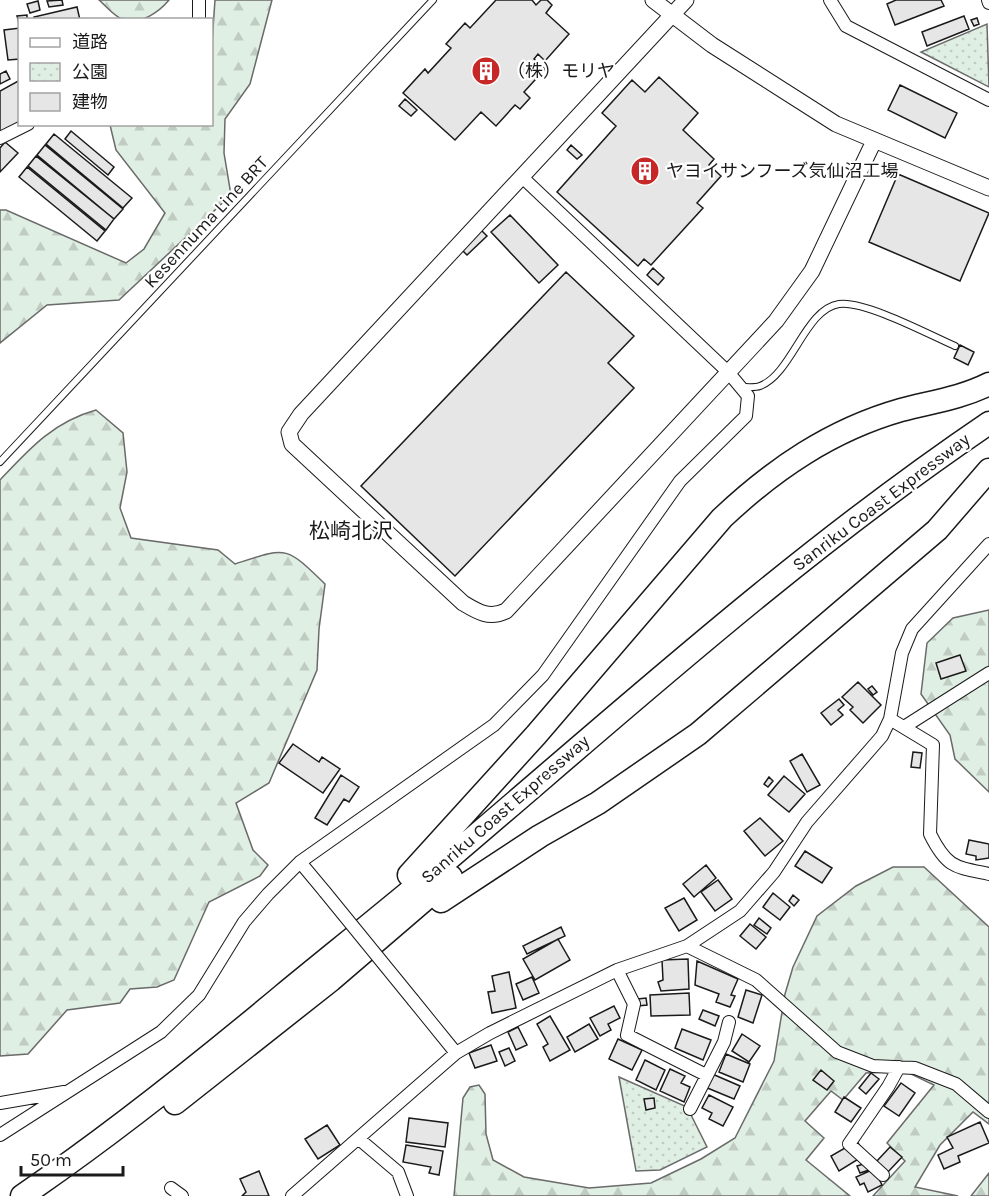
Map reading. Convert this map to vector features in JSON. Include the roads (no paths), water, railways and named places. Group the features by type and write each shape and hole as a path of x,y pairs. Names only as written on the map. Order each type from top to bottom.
{"highway":[{"path":"212,1054 421,864 536,735 722,518 748,494 809,449 852,427 976,391 989,384"},
{"name":"Sanriku Coast Expressway","path":"40,1196 145,1125 223,1067 331,980 750,620 989,423"},
{"name":"Sanriku Coast Expressway","path":"22,1196 137,1115 431,873 758,595 877,501 953,455 989,438"},
{"path":"331,980 458,889 540,836 598,803 698,734 937,530 989,470"}],"street":[{"path":"199,0 199,18"},
{"path":"653,0 712,45 836,124 989,188"},
{"path":"686,0 301,414 289,432 292,444 463,603 482,614 498,615 506,611 776,321 812,271 874,141"},
{"path":"830,0 846,27 989,100"},
{"path":"0,138 24,126"},
{"path":"0,1135 161,1032 182,1014 210,979 244,922 300,862 494,725 516,705 543,675 680,481 746,416 748,396 728,372 521,176"},
{"path":"292,1196 456,1053 490,1033 617,970 687,946 740,911 756,894 807,822 872,749 890,719 902,653 912,629 989,544"},
{"path":"904,727 989,673"},
{"path":"890,719 933,745 930,834 937,847 954,867 989,874"},
{"path":"300,862 456,1053"},
{"path":"687,946 756,980 837,1052 873,1066 915,1068 956,1084 989,1112"},
{"path":"617,970 634,1004 627,1035 706,1075"},
{"path":"690,1109 724,1042 729,1022"},
{"path":"883,1175 849,1144 899,1067"},
{"path":"0,1103 69,1091"},
{"path":"359,1138 398,1172 407,1196"},
{"path":"171,1188 182,1196"}],"lane":[{"name":"Kesennuma Line BRT","path":"0,462 433,0"},
{"path":"741,387 760,386 779,370 819,315 837,304 860,306 955,346"}],"place":[{"name":"（株）モリヤ","path":"486,71"},
{"name":"ヤヨイサンフーズ気仙沼工場","path":"645,171"}],"district":[{"name":"松崎北沢","path":"351,531"}]}
